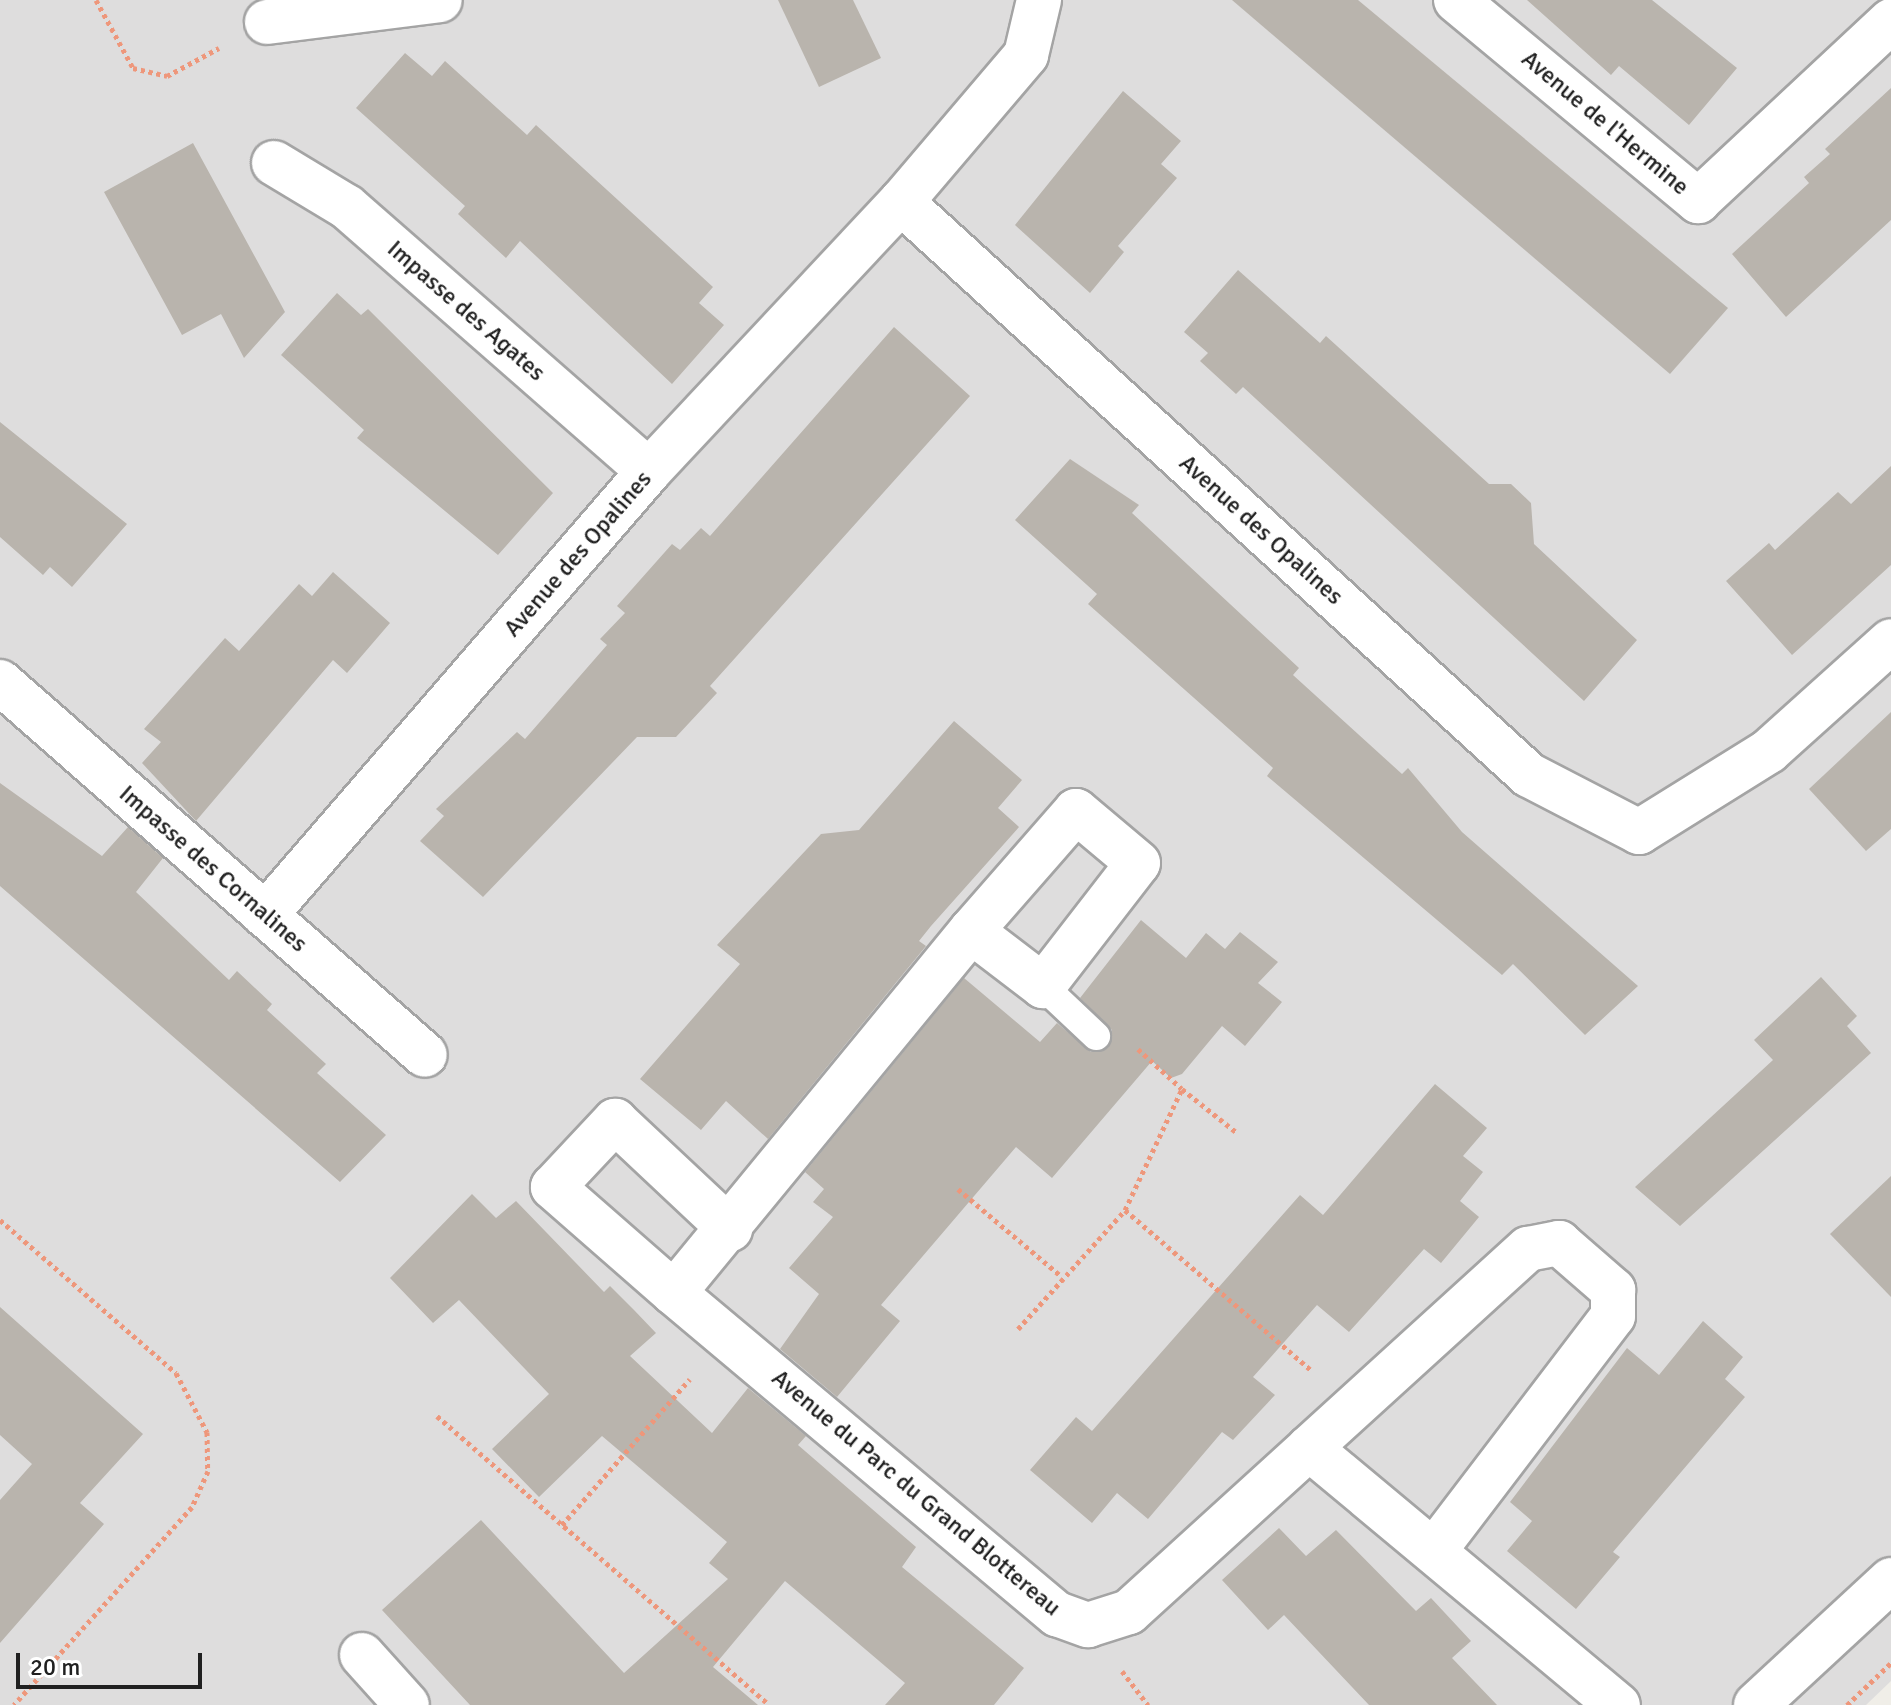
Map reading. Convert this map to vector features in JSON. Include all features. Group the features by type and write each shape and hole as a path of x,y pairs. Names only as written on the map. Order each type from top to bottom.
{"street":[{"path":"267,22 440,0"},
{"name":"Avenue des Opalines","path":"265,915 649,471 901,202 1026,55 1039,0"},
{"name":"Avenue de l'Hermine","path":"1456,0 1698,201 1891,21"},
{"name":"Impasse des Agates","path":"274,163 347,207 649,471"},
{"name":"Avenue des Opalines","path":"901,202 1529,775 1639,832 1769,751 1891,641"},
{"name":"Impasse des Cornalines","path":"0,682 425,1055"},
{"path":"674,1293 730,1229 971,931 1076,811 1138,863 1043,986 971,931"},
{"name":"Avenue du Parc du Grand Blottereau","path":"730,1229 615,1121 553,1187 674,1293 1057,1614 1088,1625 1129,1612 1352,1405 1528,1249 1559,1243 1613,1290 1613,1316 1435,1550"},
{"path":"1309,1448 1618,1705"},
{"path":"1756,1705 1891,1580"},
{"path":"362,1655 407,1705"}],"lane":[{"path":"1043,986 1096,1036"}],"path":[{"path":"96,0 133,68 167,76 267,22"},
{"path":"1018,1329 1061,1276 1125,1210 1182,1089 1236,1132"},
{"path":"958,1189 1061,1276"},
{"path":"1125,1210 1352,1405"},
{"path":"0,1220 176,1373 207,1432 208,1471 192,1507 14,1705"},
{"path":"562,1525 727,1336"},
{"path":"437,1416 769,1705"},
{"path":"1847,1705 1891,1663"}],"shaded area":[{"path":"0,0 1891,0 1891,1681 1866,1705 0,1705"}],"building":[{"path":"778,0 853,0 881,58 819,87"},
{"path":"1232,0 1358,0 1728,308 1670,374"},
{"path":"1527,0 1652,0 1737,68 1689,125 1619,66 1611,75"},
{"path":"405,53 432,76 445,61 527,135 536,125 713,287 699,303 724,325 672,384 520,241 506,258 458,214 465,206 356,108"},
{"path":"1891,88 1891,220 1786,317 1732,254 1809,183 1804,177 1830,154 1825,149"},
{"path":"1123,91 1181,141 1161,164 1177,178 1118,246 1124,252 1090,293 1015,225"},
{"path":"193,143 285,312 244,358 221,314 182,335 104,192"},
{"path":"1238,270 1320,343 1326,336 1489,484 1511,484 1531,503 1534,544 1637,640 1584,701 1243,387 1236,394 1200,361 1208,353 1184,332"},
{"path":"337,293 361,315 368,309 553,493 498,555 357,438 364,430 281,355"},
{"path":"894,327 970,396 710,686 717,693 676,737 637,737 483,897 420,841 444,816 436,809 517,732 525,739 607,645 600,639 625,613 617,606 672,544 680,550 701,528 710,536"},
{"path":"0,422 127,524 72,587 50,567 43,575 0,537"},
{"path":"1070,459 1139,505 1132,513 1299,668 1293,675 1402,774 1408,768 1462,832 1638,986 1585,1035 1513,964 1502,975 1267,776 1273,768 1088,604 1097,594 1015,520"},
{"path":"1891,466 1891,565 1792,655 1726,581 1769,543 1775,550 1838,492 1851,504"},
{"path":"333,572 390,623 347,673 333,660 196,821 142,763 161,742 144,729 225,638 239,651 299,584 312,596"},
{"path":"1891,712 1891,829 1866,851 1809,789"},
{"path":"954,721 1022,780 998,808 1019,827 931,926 919,941 926,946 768,1139 726,1101 701,1130 640,1079 740,964 717,945 821,834 859,830"},
{"path":"0,783 102,856 128,827 163,858 136,892 229,980 237,971 272,1004 267,1010 326,1064 317,1073 386,1135 340,1182 0,886"},
{"path":"1141,920 1186,958 1206,933 1225,949 1240,932 1278,962 1258,983 1282,1002 1245,1046 1222,1026 1182,1074 1171,1078 1152,1061 1052,1178 1016,1147 881,1305 900,1321 837,1397 780,1349 819,1294 789,1268 833,1217 813,1202 824,1189 805,1172 964,978 1040,1042 1057,1023 1091,1052 1108,1048 1112,1030 1080,998"},
{"path":"1821,977 1857,1016 1847,1026 1871,1053 1680,1226 1635,1187 1773,1060 1754,1040"},
{"path":"1435,1084 1487,1128 1463,1156 1483,1172 1460,1201 1479,1217 1441,1263 1424,1249 1349,1332 1317,1305 1253,1377 1275,1395 1233,1440 1222,1432 1148,1519 1117,1493 1092,1523 1030,1470 1076,1417 1092,1431 1300,1195 1323,1215"},
{"path":"1891,1176 1891,1297 1830,1234"},
{"path":"472,1194 496,1218 516,1201 604,1292 610,1286 656,1333 630,1356 712,1433 748,1388 806,1436 798,1445 916,1547 902,1567 1024,1668 994,1705 885,1705 905,1683 785,1581 713,1667 758,1705 470,1705 382,1610 481,1520 624,1673 728,1579 709,1563 727,1542 602,1436 539,1497 492,1449 549,1394 459,1300 433,1323 390,1278"},
{"path":"0,1307 143,1434 80,1503 104,1524 0,1643 0,1500 32,1464 0,1435"},
{"path":"1703,1321 1743,1357 1725,1379 1745,1397 1613,1552 1620,1557 1576,1609 1507,1551 1532,1521 1510,1502 1627,1348 1659,1375"},
{"path":"1279,1528 1306,1556 1336,1530 1416,1611 1431,1598 1471,1641 1452,1658 1497,1705 1369,1705 1284,1615 1268,1630 1222,1580"}]}
